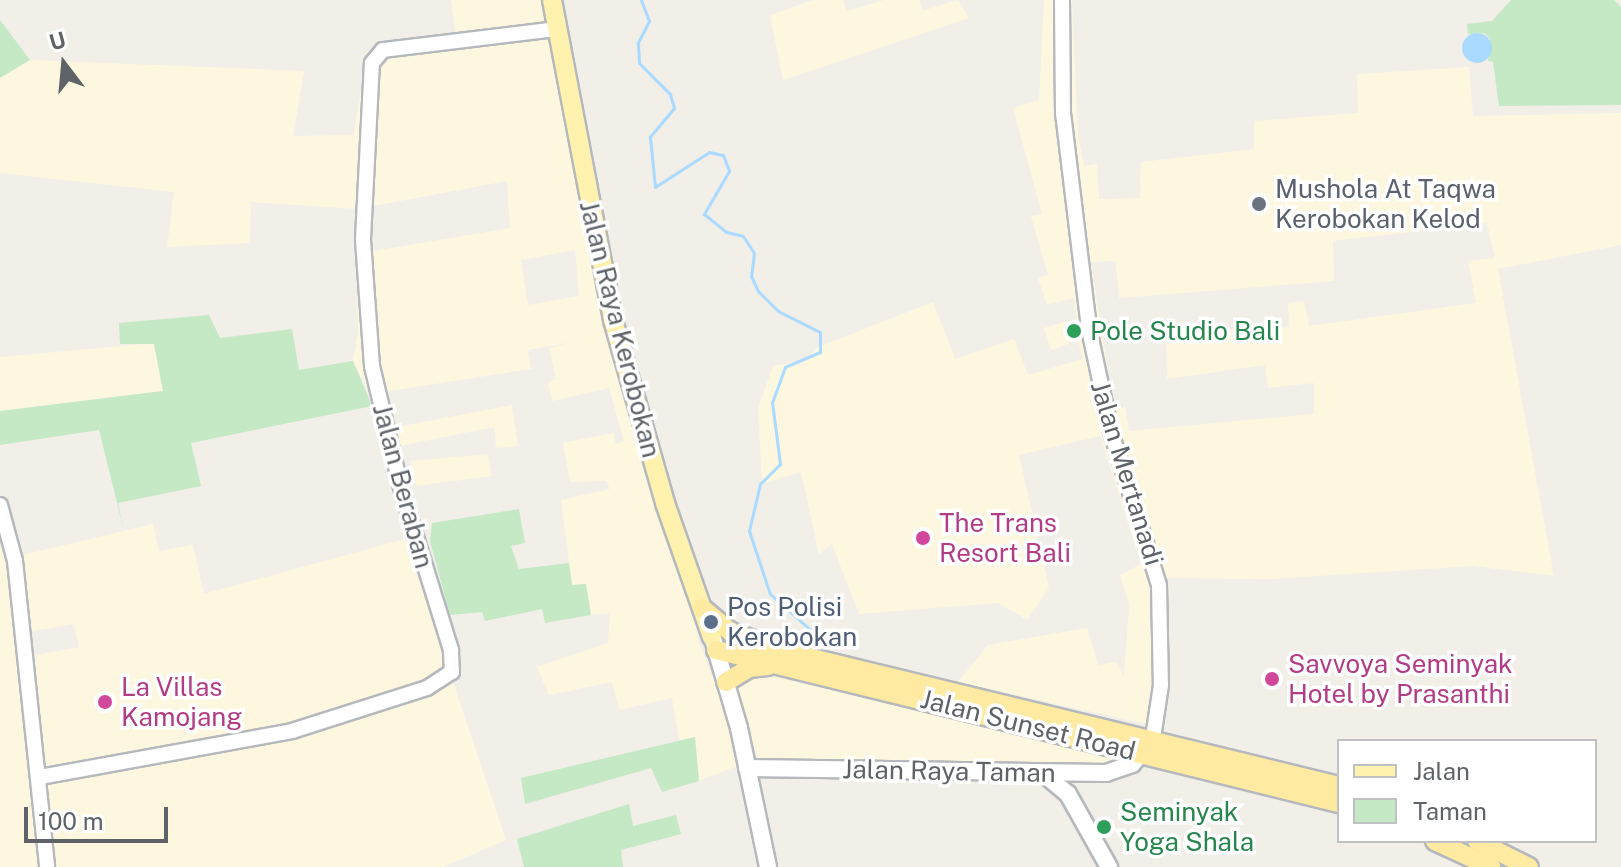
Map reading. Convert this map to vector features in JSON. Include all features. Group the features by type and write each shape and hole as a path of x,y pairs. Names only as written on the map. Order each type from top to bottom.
{"highway":[{"path":"702,608 731,632 789,659"},
{"path":"714,643 789,659"},
{"path":"726,683 749,668 789,659"},
{"name":"Jalan Sunset Road","path":"789,659 960,702 1337,786"},
{"name":"Jalan Sunset Road","path":"1148,745 1337,802"},
{"path":"1439,843 1491,867"},
{"path":"1481,843 1529,867"}],"main road":[{"name":"Jalan Raya Kerobokan","path":"552,0 613,320 665,503 714,643"},
{"path":"714,643 747,768 768,867"},
{"name":"Jalan Raya Taman","path":"747,768 1106,773 1132,764 1148,745"},
{"path":"1044,774 1068,794 1109,867"}],"street":[{"name":"Jalan Mertanadi","path":"1062,0 1066,139 1097,371 1119,463 1159,585 1161,685 1148,745"},
{"name":"Jalan Beraban","path":"40,777 292,731 427,688 452,672 451,650 402,492 372,366 363,239 372,63 383,50 557,29"},
{"path":"0,505 15,561 47,867"}],"shaded area":[{"path":"451,0 544,0 598,295 691,596 698,640 740,747 739,765 699,781 695,738 679,740 672,698 619,710 612,682 549,695 537,667 608,643 610,613 591,615 586,584 572,585 561,500 610,489 606,481 570,482 563,443 613,433 616,444 624,441 609,388 552,401 548,382 556,379 549,348 573,342 528,350 531,369 370,394 353,361 358,334 356,254 510,228 507,181 357,209 251,202 250,243 167,247 174,192 0,173 0,78 30,60 304,71 293,136 354,135 366,51 456,38","holes":["575,250 579,296 528,305 521,260"]},
{"path":"813,0 843,0 847,11 884,0 920,0 922,11 958,0 969,18 783,80 770,15"},
{"path":"1044,0 1072,0 1078,136 1084,166 1097,164 1099,199 1140,198 1141,162 1254,149 1254,121 1358,113 1357,74 1469,67 1473,116 1621,113 1621,245 1498,269 1554,576 1473,566 1271,579 1161,578 1158,695 1147,724 958,682 988,645 1087,628 1098,665 1116,662 1124,676 1129,604 1120,575 1141,564 1100,436 1019,455 1049,588 1027,620 998,603 859,614 832,544 819,554 801,472 762,484 758,408 773,366 805,360 819,347 933,302 955,359 1014,339 1028,375 1083,359 1078,340 1051,350 1044,328 1076,319 1074,298 1047,305 1038,278 1048,275 1031,216 1042,214 1013,108 1039,100","holes":["1487,223 1495,258 1468,261 1476,303 1309,326 1304,301 1288,303 1289,327 1166,336 1167,379 1265,365 1268,388 1314,383 1314,414 1129,431 1125,407 1114,408 1091,262 1116,261 1119,298 1334,281 1333,241"]},
{"path":"154,343 163,391 0,411 0,357"},
{"path":"512,405 518,446 496,448 494,427 384,449 376,431"},
{"path":"488,454 492,476 416,486 411,461"},
{"path":"153,524 159,551 193,545 204,594 405,539 506,840 443,867 0,867 0,537 6,559","holes":["74,624 79,647 16,659 14,634"]},
{"path":"792,672 1126,754 1123,764 1081,767 760,762 729,684 740,675"}],"green space":[{"path":"1511,0 1614,0 1621,7 1621,105 1499,106 1493,62 1488,61 1490,39 1484,33 1468,34 1467,24 1492,21"},
{"path":"0,20 30,60 0,78"},
{"path":"209,315 220,338 292,329 299,370 353,361 372,406 191,443 201,486 118,503 124,531 99,430 0,445 0,411 163,391 154,344 120,344 119,323"},
{"path":"519,509 525,543 511,546 519,569 569,563 572,585 586,584 591,615 545,623 542,609 485,621 482,612 450,615 430,541 432,523"},
{"path":"695,737 699,781 662,792 651,768 525,804 521,778"},
{"path":"629,804 633,826 676,815 681,834 621,850 623,867 524,867 517,839"}],"water":[{"path":"1477,33 1483,34 1491,42 1491,54 1483,62 1477,63 1471,62 1463,54 1462,48 1463,42 1471,34"}],"waterway":[{"path":"641,0 649,21 638,43 639,63 670,94 674,108 650,137 655,187 709,152 723,155 729,171 704,214 726,232 743,236 754,253 751,276 758,291 778,311 820,332 820,352 785,367 772,402 780,464 760,484 749,531 770,594 823,641"}],"place":[{"name":"Mushola At Taqwa Kerobokan Kelod","path":"1259,204"},
{"name":"Pole Studio Bali","path":"1074,331"},
{"name":"The Trans Resort Bali","path":"923,538"},
{"name":"Pos Polisi Kerobokan","path":"711,622"},
{"name":"Savvoya Seminyak Hotel by Prasanthi","path":"1272,679"},
{"name":"La Villas Kamojang","path":"105,702"},
{"name":"Seminyak Yoga Shala","path":"1104,827"}]}
